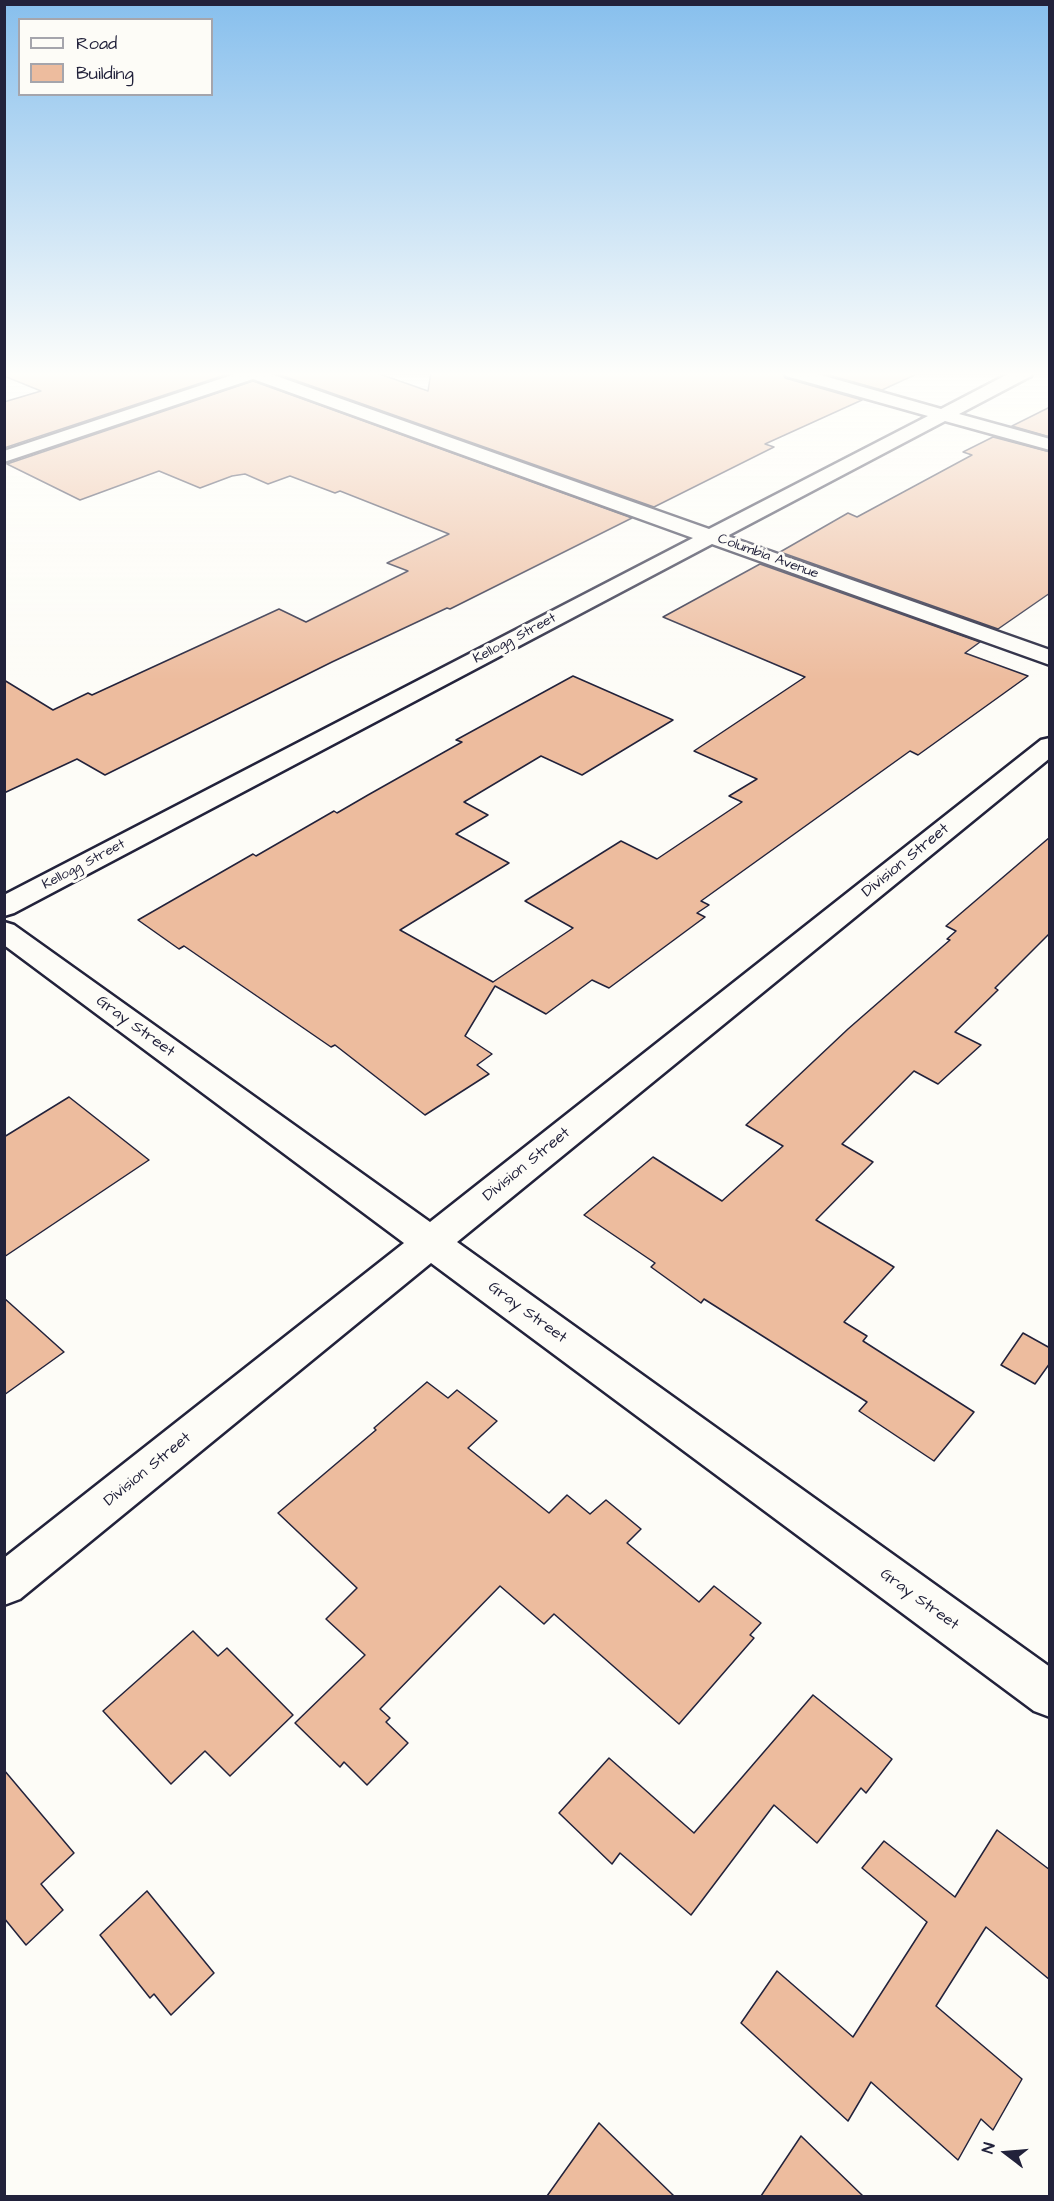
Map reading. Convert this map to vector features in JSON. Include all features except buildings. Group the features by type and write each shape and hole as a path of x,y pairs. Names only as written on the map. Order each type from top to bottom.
{"street":[{"name":"Columbia Avenue","path":"537,475 1050,658"},
{"name":"Kellogg Street","path":"4,907 829,475"},
{"name":"Division Street","path":"4,1585 1050,746"},
{"name":"Gray Street","path":"4,932 1050,1695"}]}
